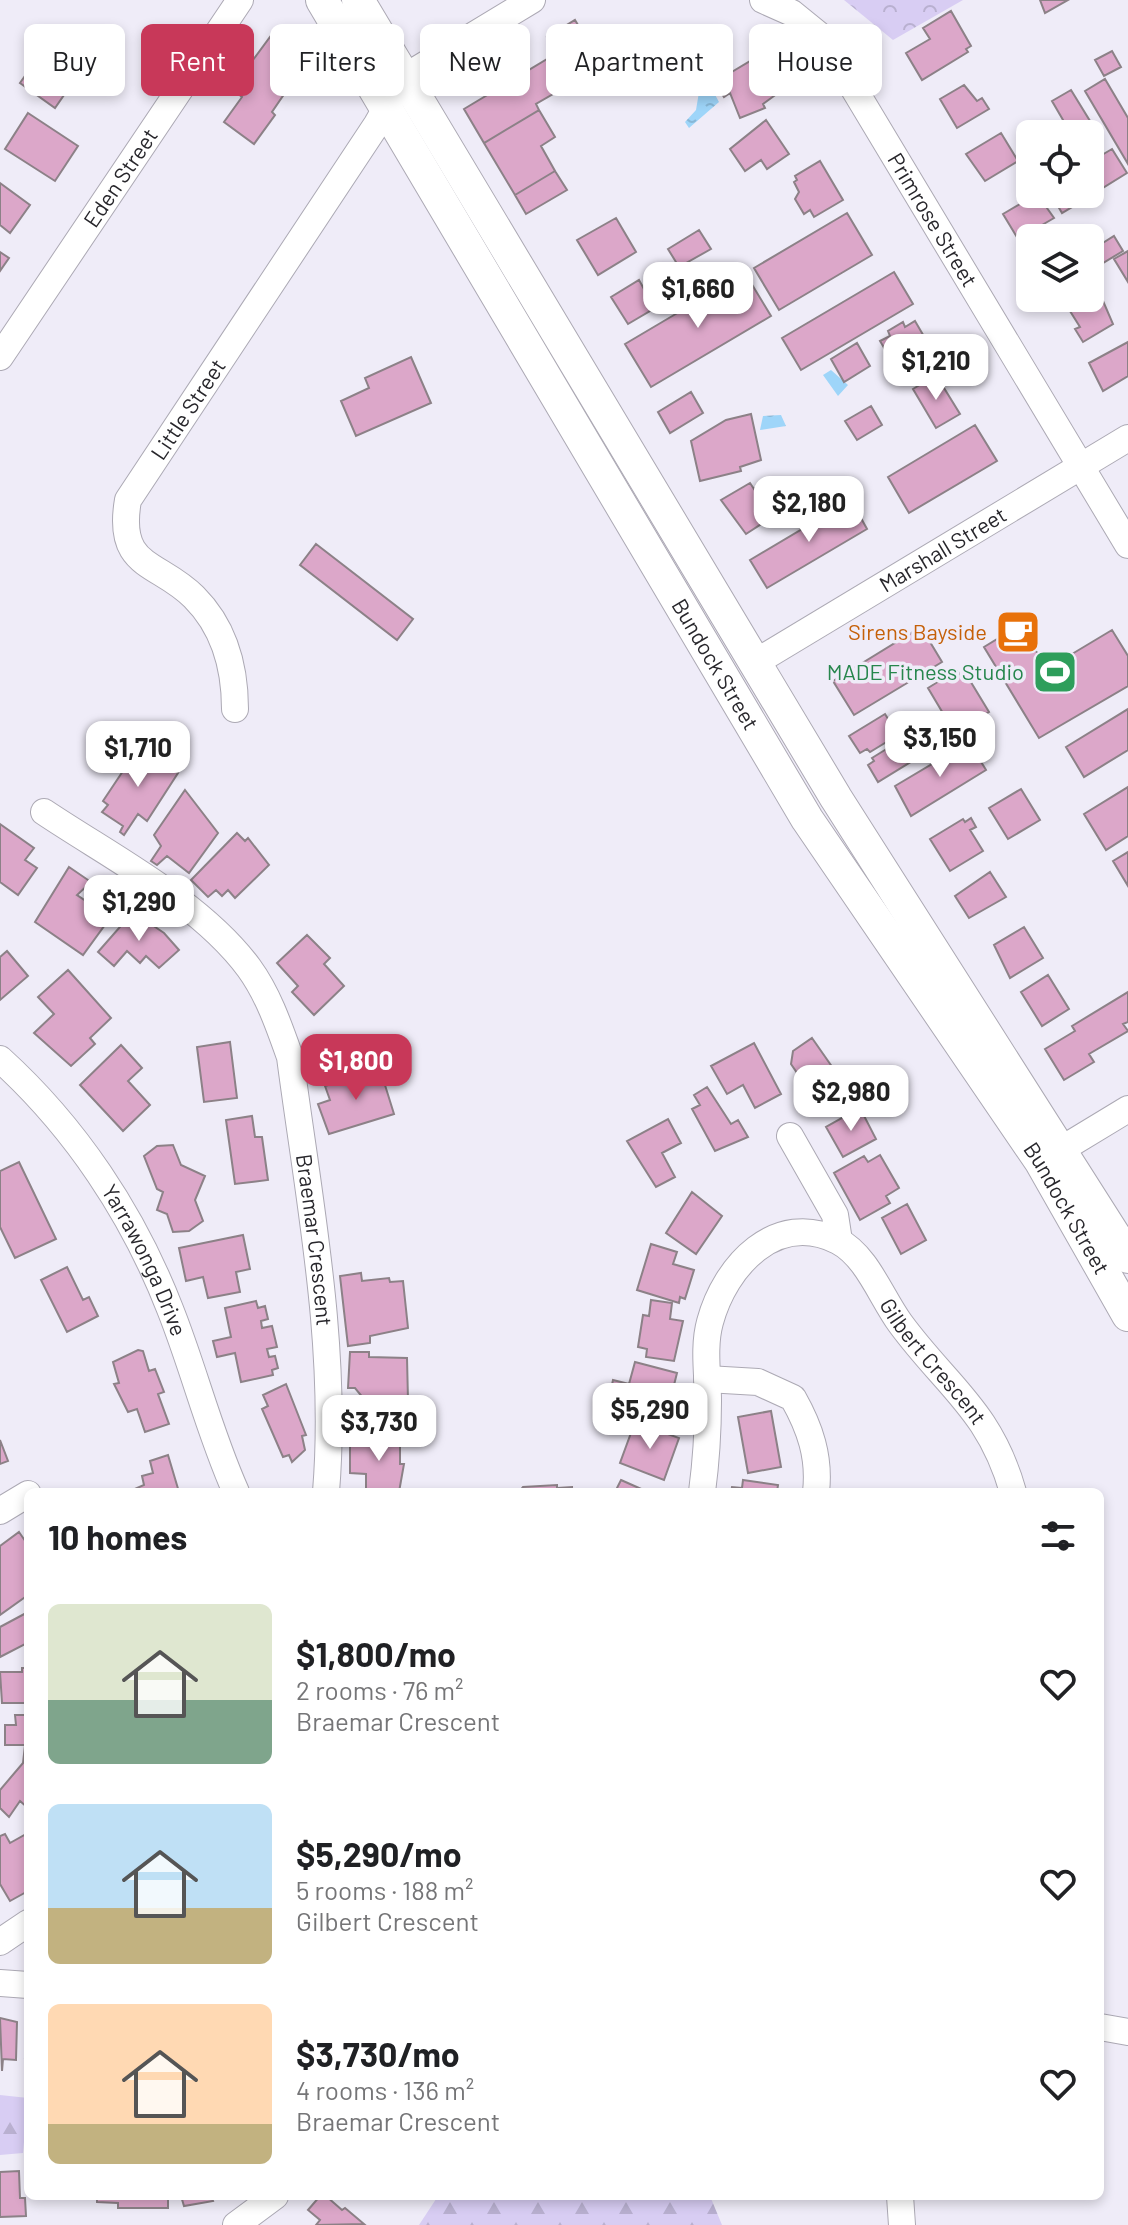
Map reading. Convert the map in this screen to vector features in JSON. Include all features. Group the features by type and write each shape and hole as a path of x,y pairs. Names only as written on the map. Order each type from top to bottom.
{"main road":[{"name":"Bundock Street","path":"322,0 807,819 1041,1162 1128,1315"},
{"name":"Bundock Street","path":"358,0 372,24"},
{"name":"Bundock Street","path":"404,80 836,798 1128,1257"}],"street":[{"name":"Eden Street","path":"0,357 240,0"},
{"path":"404,77 532,0"},
{"name":"Primrose Street","path":"763,0 792,13 824,39 1128,545"},
{"name":"Little Street","path":"235,709 235,685 223,640 193,595 154,572 137,555 127,537 128,500 392,96"},
{"name":"Marshall Street","path":"756,662 1128,438"},
{"name":"Braemar Crescent","path":"44,812 196,914 227,941 250,969 279,1026 290,1057 325,1313 332,1426 326,1488"},
{"name":"Yarrawonga Drive","path":"0,1059 82,1145 135,1235 169,1307 220,1457 234,1488"},
{"path":"1062,1149 1128,1109"},
{"name":"Gilbert Crescent","path":"790,1136 835,1215 839,1241 863,1264 901,1324 972,1405 993,1437 1012,1488"},
{"path":"702,1488 708,1431 709,1325 721,1293 740,1261 768,1239 802,1231 839,1241"},
{"path":"707,1379 758,1382 793,1398 815,1446 816,1488"},
{"path":"0,1511 24,1496"},
{"path":"0,1942 24,1926"},
{"path":"0,1983 24,1985"},
{"path":"1104,2028 1128,2032"},
{"path":"236,2225 270,2200"},
{"path":"900,2200 902,2225"}],"green space":[{"path":"844,0 963,0 893,40 882,31 882,24 873,24"},
{"path":"0,2095 24,2098 23,2153 0,2155"},
{"path":"435,2200 712,2200 722,2225 419,2225"}],"water":[{"path":"698,96 716,96 719,102 689,128 685,122 696,110"},
{"path":"831,370 848,385 838,396 823,375"},
{"path":"781,415 786,426 760,430 763,416"}],"building":[{"path":"1040,0 1068,0 1045,13"},
{"path":"951,11 971,46 966,49 968,52 922,80 906,53 930,39 923,28"},
{"path":"270,37 270,96 283,96 272,112 275,115 254,144 224,122 241,96 254,96 254,59"},
{"path":"1112,51 1121,67 1104,76 1095,60"},
{"path":"546,60 546,96 550,96 536,104 539,110 484,143 464,109 486,96 530,96 530,69"},
{"path":"749,62 749,96 774,96 763,104 765,108 740,118 731,96 733,71"},
{"path":"1105,79 1128,118 1128,164 1104,120 1085,91"},
{"path":"964,85 977,101 982,98 989,109 957,128 940,99"},
{"path":"1071,90 1089,120 1063,120 1052,101"},
{"path":"38,96 63,96 55,108"},
{"path":"539,110 555,137 541,146 555,171 515,195 484,143"},
{"path":"28,113 78,146 55,181 5,149"},
{"path":"766,120 789,154 767,169 761,160 745,171 730,149"},
{"path":"1001,133 1016,162 985,181 966,154"},
{"path":"1112,149 1127,173 1104,187 1104,154"},
{"path":"820,161 843,200 814,217 810,210 804,214 795,199 799,192 794,182 797,180 795,176"},
{"path":"555,171 567,190 526,214 515,195"},
{"path":"0,183 30,205 10,233 0,225"},
{"path":"1016,206 1047,208 1054,218 1044,224 1016,224 1016,236 1003,214"},
{"path":"847,213 872,255 779,310 754,268"},
{"path":"616,218 636,252 598,275 577,240"},
{"path":"699,230 711,249 679,267 668,249"},
{"path":"1114,236 1123,251 1104,262 1104,242"},
{"path":"1128,251 1128,282 1114,259"},
{"path":"0,252 9,258 0,271"},
{"path":"894,272 913,304 801,370 782,338"},
{"path":"745,273 771,316 651,387 625,344"},
{"path":"639,280 644,289 647,287 655,308 628,324 611,297"},
{"path":"1104,303 1113,324 1083,342 1075,329 1080,327 1071,312 1104,312"},
{"path":"915,321 936,357 914,375 913,371 902,378 880,341 890,336 888,331 903,322 905,327"},
{"path":"1128,342 1128,376 1103,391 1089,363"},
{"path":"857,343 870,366 844,382 831,359"},
{"path":"411,357 431,403 356,436 341,401 369,388 365,378"},
{"path":"936,375 960,414 936,428 913,389"},
{"path":"691,392 703,413 670,433 658,412"},
{"path":"871,406 882,425 857,440 845,421"},
{"path":"751,414 761,460 740,467 741,471 700,481 691,441 726,420"},
{"path":"975,425 997,461 909,513 888,477"},
{"path":"750,483 754,489 758,487 765,499 761,501 764,507 769,504 775,515 746,534 721,500"},
{"path":"851,500 867,529 767,588 750,560"},
{"path":"316,544 413,619 397,640 300,565"},
{"path":"1020,625 1047,669 1112,630 1128,656 1128,686 1039,738 984,647"},
{"path":"921,627 942,662 854,715 833,681"},
{"path":"957,670 964,681 969,679 989,712 949,737 938,719 944,715 928,688"},
{"path":"1128,709 1128,750 1084,777 1066,747"},
{"path":"885,714 898,735 870,752 867,749 860,753 849,736"},
{"path":"901,740 914,760 878,782 868,765 874,761 872,758"},
{"path":"969,742 986,770 911,816 895,786"},
{"path":"139,747 178,773 147,821 138,814 124,835 120,832 123,826 102,812 108,805 103,801"},
{"path":"1128,787 1128,836 1106,850 1084,814"},
{"path":"1021,789 1040,820 1008,839 989,808"},
{"path":"185,790 218,833 189,873 167,856 157,865 151,861 161,846 154,835"},
{"path":"971,818 976,827 970,830 983,851 950,871 930,839 963,819 965,822"},
{"path":"0,824 34,848 25,860 37,868 18,895 0,882"},
{"path":"237,833 245,841 248,838 269,865 235,898 228,890 222,896 216,890 208,897 191,880"},
{"path":"1128,852 1128,886 1113,861"},
{"path":"69,867 91,882 77,895 86,901 89,896 108,909 112,903 118,907 83,955 35,922"},
{"path":"990,872 1006,897 969,918 955,896"},
{"path":"133,912 164,933 179,950 159,968 146,956 140,963 127,951 114,966 98,952"},
{"path":"1024,927 1043,958 1010,978 994,945"},
{"path":"307,935 330,958 324,964 344,986 314,1015 292,992 298,986 277,963"},
{"path":"7,951 28,976 0,1000 0,957"},
{"path":"68,970 111,1018 90,1038 95,1044 71,1066 34,1033 54,1014 38,997"},
{"path":"1048,975 1069,1009 1042,1026 1021,992"},
{"path":"1128,992 1128,1022 1123,1024 1128,1031 1089,1054 1094,1062 1064,1080 1045,1049 1075,1031 1072,1026"},
{"path":"812,1038 835,1071 808,1089 791,1064 793,1051"},
{"path":"230,1042 237,1098 204,1102 197,1047"},
{"path":"754,1043 781,1094 755,1108 743,1085 727,1094 711,1066"},
{"path":"121,1045 142,1068 128,1081 150,1105 123,1131 80,1085"},
{"path":"380,1069 394,1114 329,1134 318,1104 330,1100 325,1086"},
{"path":"707,1087 731,1124 738,1120 748,1137 715,1151 692,1109 700,1105 694,1095"},
{"path":"804,1089 823,1098 816,1115 797,1107"},
{"path":"860,1108 876,1139 843,1157 826,1127"},
{"path":"252,1116 255,1137 262,1137 268,1180 235,1184 226,1120"},
{"path":"668,1119 681,1143 662,1153 675,1177 656,1187 627,1141"},
{"path":"173,1145 181,1165 205,1176 195,1200 203,1221 189,1231 173,1232 167,1214 157,1210 163,1192 157,1189 144,1156 157,1146"},
{"path":"880,1155 899,1188 886,1196 890,1203 860,1220 834,1173 864,1156 868,1162"},
{"path":"19,1162 56,1239 15,1258 0,1227 0,1171"},
{"path":"692,1192 722,1216 696,1254 666,1233"},
{"path":"907,1204 926,1240 901,1254 882,1218"},
{"path":"243,1235 250,1269 236,1272 240,1292 208,1298 203,1277 186,1281 179,1248"},
{"path":"651,1244 677,1252 673,1264 694,1270 685,1299 680,1297 679,1303 637,1290"},
{"path":"67,1267 83,1300 89,1297 98,1316 67,1332 41,1280"},
{"path":"361,1273 362,1281 389,1278 390,1282 403,1281 408,1328 370,1336 370,1343 348,1346 340,1276"},
{"path":"651,1300 672,1303 670,1319 683,1321 674,1361 646,1357 647,1349 638,1347 643,1315 649,1316"},
{"path":"256,1301 258,1308 265,1306 268,1319 261,1321 262,1328 272,1326 277,1347 267,1349 269,1357 275,1356 278,1368 272,1370 273,1375 241,1382 235,1353 217,1357 213,1341 231,1337 225,1308"},
{"path":"138,1350 143,1351 149,1371 155,1369 164,1392 158,1394 169,1424 145,1432 137,1409 128,1412 114,1384 119,1383 113,1362"},
{"path":"350,1352 369,1352 369,1357 407,1358 408,1400 417,1400 418,1422 380,1422 380,1401 368,1404 355,1388 348,1388"},
{"path":"635,1362 677,1373 669,1405 684,1409 680,1426 637,1416 638,1411 619,1405 621,1397 610,1394 613,1380 629,1384"},
{"path":"286,1384 306,1435 302,1436 305,1450 292,1462 289,1455 283,1457 262,1409 268,1406 263,1395"},
{"path":"771,1411 781,1467 748,1473 738,1417"},
{"path":"635,1422 679,1438 664,1480 620,1463"},
{"path":"367,1433 396,1434 395,1438 400,1439 400,1464 404,1464 400,1488 366,1488 366,1474 350,1473 350,1446 362,1446 362,1441 367,1441"},
{"path":"0,1440 8,1461 0,1464"},
{"path":"168,1455 178,1488 137,1488 144,1485 142,1476 153,1473 150,1461"},
{"path":"621,1480 639,1488 617,1488"},
{"path":"743,1480 778,1485 778,1488 742,1488"},
{"path":"557,1485 557,1488 523,1487"},
{"path":"19,1532 24,1539 24,1598 0,1615 0,1546"},
{"path":"24,1614 24,1645 0,1657 0,1627"},
{"path":"24,1668 24,1703 2,1703 0,1672 22,1672"},
{"path":"15,1715 24,1715 24,1745 5,1745 5,1725 16,1725"},
{"path":"24,1754 24,1804 20,1801 9,1817 0,1808 0,1790 23,1763"},
{"path":"5,1834 10,1843 24,1835 24,1893 10,1901 0,1884 0,1836"},
{"path":"0,2018 17,2022 16,2060 3,2059 2,2071"},
{"path":"19,2171 20,2198 25,2200 26,2216 0,2217 0,2172"},
{"path":"168,2200 168,2208 118,2208 118,2203 97,2202"},
{"path":"182,2200 213,2201 184,2206"},
{"path":"317,2200 331,2200 364,2224 316,2225 320,2220 308,2210"}],"place":[{"name":"Sirens Bayside","path":"1018,632"},
{"name":"MADE Fitness Studio","path":"1055,672"}]}
